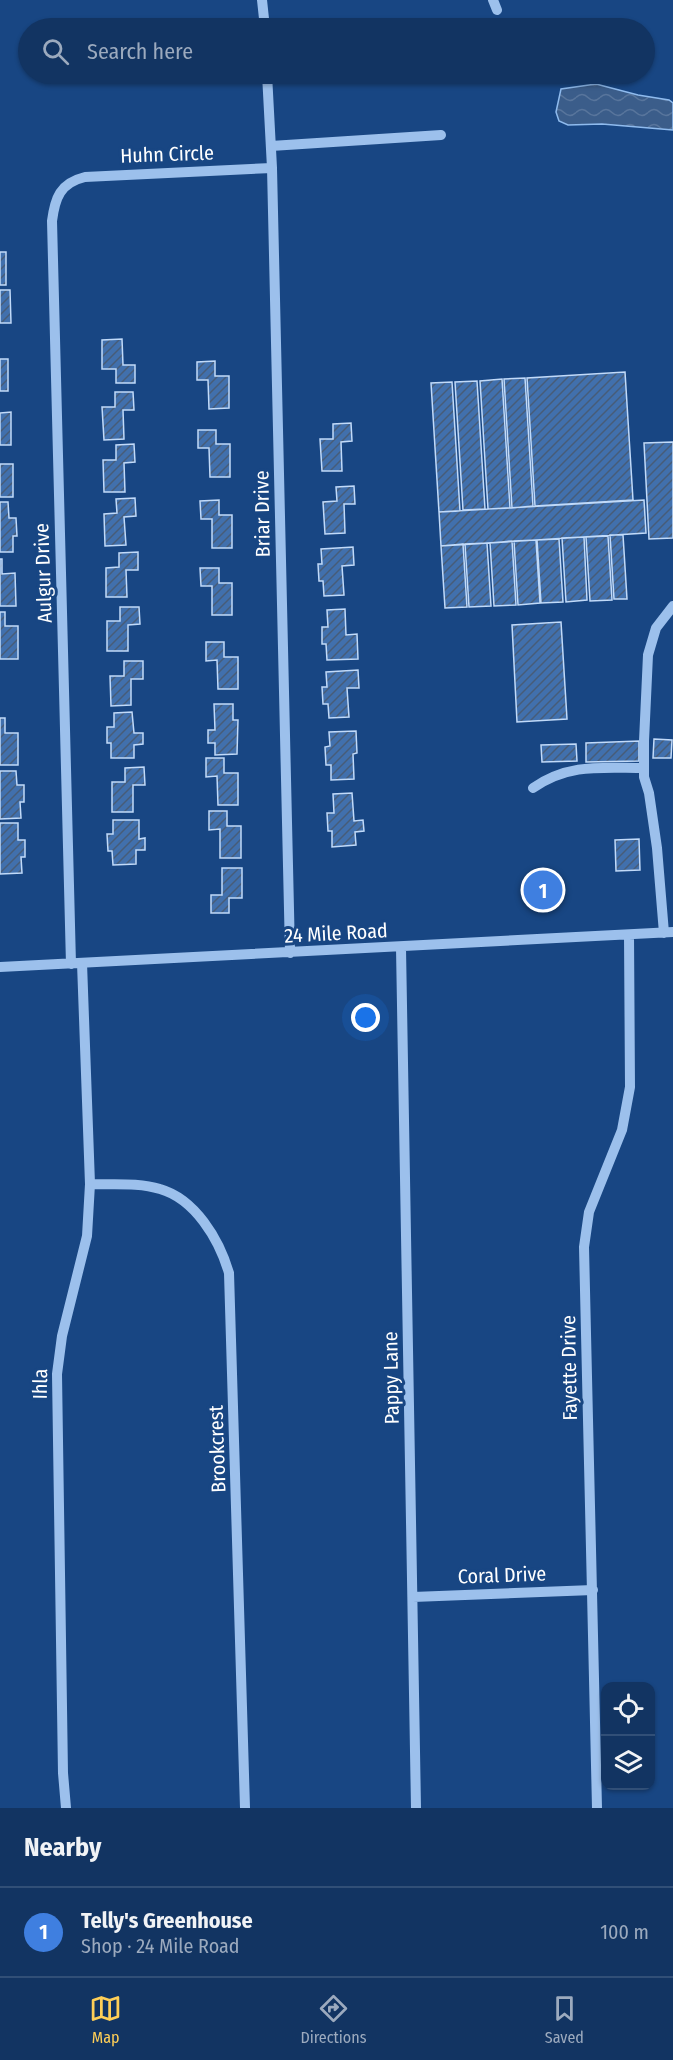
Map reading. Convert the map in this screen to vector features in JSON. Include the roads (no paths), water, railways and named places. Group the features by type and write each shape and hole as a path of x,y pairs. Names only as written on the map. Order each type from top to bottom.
{"street":[{"path":"262,0 265,18"},
{"name":"Briar Drive","path":"268,84 272,168 290,953"},
{"path":"271,146 441,135"},
{"name":"Huhn Circle","path":"66,184 74,179 100,175 272,168"},
{"name":"Aulgur Drive","path":"66,184 56,199 52,221 77,964"},
{"path":"668,933 644,768 648,655 656,628 673,606"},
{"path":"533,788 548,777 569,771 644,768"},
{"name":"24 Mile Road","path":"0,967 668,933"},
{"name":"Fayette Drive","path":"597,1808 584,1247 589,1212 622,1130 628,1106 630,1087 629,935"},
{"name":"Pappy Lane","path":"401,948 416,1808"},
{"name":"Ihla","path":"66,1808 63,1773 57,1374 62,1336 87,1236 90,1184 77,964"},
{"name":"Brookcrest","path":"90,1184 144,1186 164,1190 178,1197 205,1224 220,1248 229,1273 245,1808"},
{"name":"Coral Drive","path":"413,1597 592,1590"}],"water":[{"path":"596,84 669,100 673,103 673,130 602,124 568,125 559,121 556,112 561,89"}],"place":[{"name":"Telly's Greenhouse","path":"543,890"}]}
